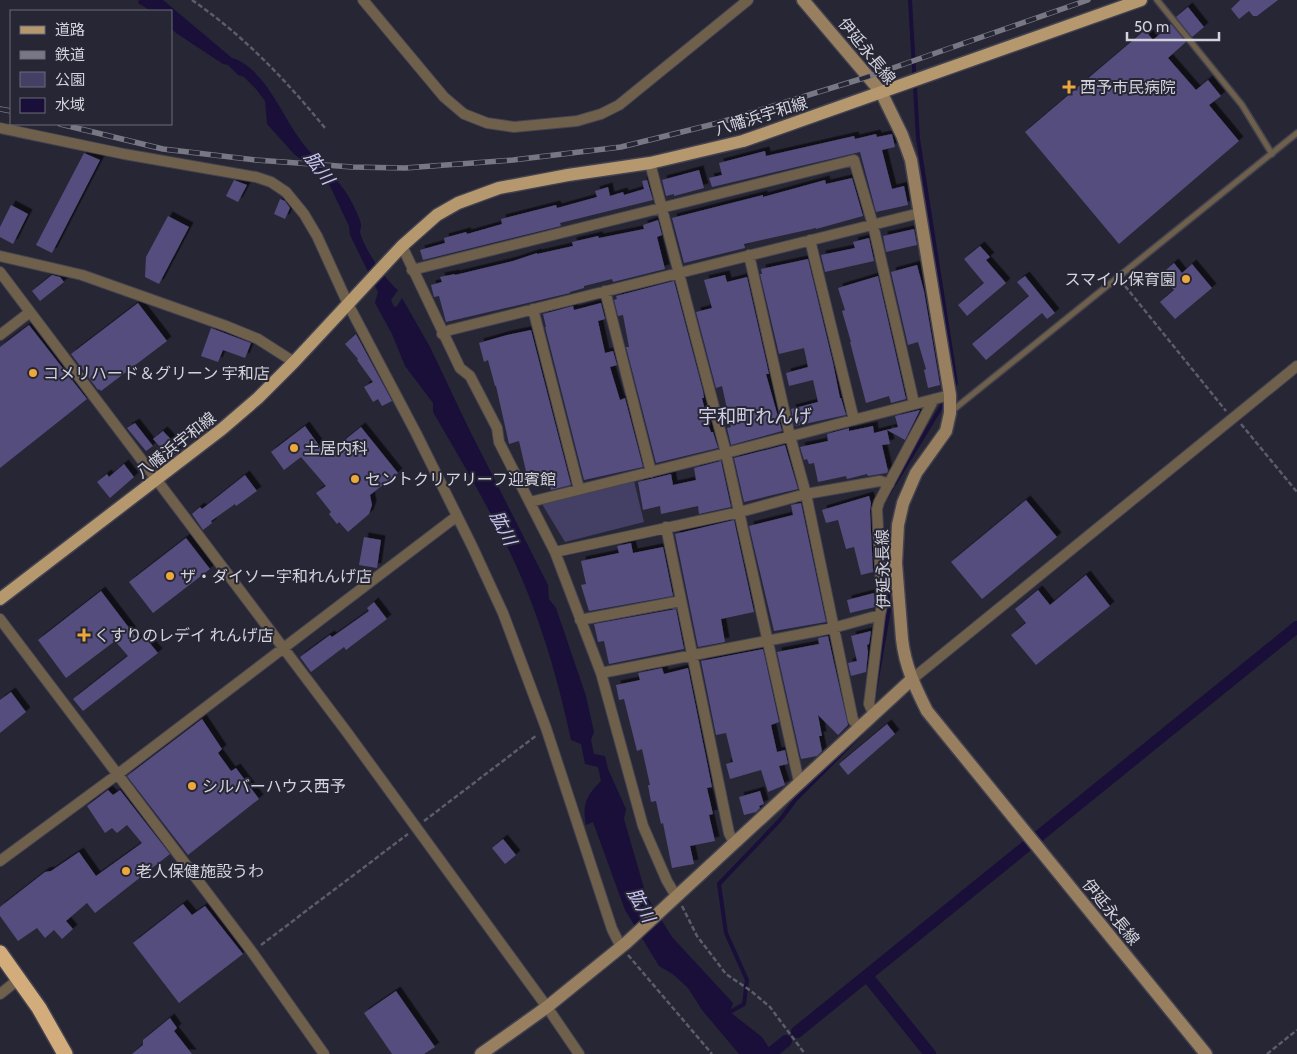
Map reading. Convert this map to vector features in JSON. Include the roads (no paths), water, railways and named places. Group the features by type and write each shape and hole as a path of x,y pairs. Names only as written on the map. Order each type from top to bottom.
{"highway":[{"path":"0,954 48,1022 65,1054"}],"main road":[{"name":"伊延永長線","path":"803,0 881,92 902,134 911,160 950,395 950,413 946,431 916,473 904,502 898,525 896,563 903,652 911,680 927,711 1206,1054"},
{"name":"八幡浜宇和線","path":"0,600 222,430 294,362 398,250 437,215 471,197 499,188 568,175 650,163 743,141 1141,0"},
{"path":"481,1054 547,1007 666,908 676,896 911,680"}],"street":[{"path":"363,0 444,97 464,114 487,123 514,127 577,121 601,114 619,105 748,0"},
{"path":"0,128 124,154 256,177 271,182 286,192 304,214 352,301 503,613 546,728 612,929 623,945"},
{"path":"412,270 854,160 873,224 914,403"},
{"path":"650,163 726,453 799,782"},
{"path":"442,334 450,330 920,213"},
{"path":"810,240 854,420"},
{"path":"398,250 412,270 460,368 470,376 496,428 499,442 555,552 601,673 643,826 667,881 676,896"},
{"path":"749,255 790,436 806,494 853,720 858,727"},
{"path":"0,256 82,275 226,326 258,339 294,362"},
{"path":"0,272 346,731 547,1007 579,1054"},
{"path":"605,291 651,472"},
{"path":"533,309 579,490"},
{"path":"0,335 30,312"},
{"path":"911,680 1297,366"},
{"path":"530,502 950,395"},
{"path":"874,713 869,704 882,606 877,509 934,399"},
{"path":"555,552 740,512 806,494 880,481 889,484"},
{"path":"0,862 457,516"},
{"path":"666,527 729,833 734,843"},
{"path":"580,620 681,601"},
{"path":"601,673 833,628 880,615"},
{"path":"0,619 252,952 324,1054"},
{"path":"0,994 19,980"}],"lane":[{"path":"1157,0 1242,105 1272,154"},
{"path":"950,413 1297,134"}],"water":[{"name":"肱川","path":"139,0 163,0 232,58 243,63 253,71 270,92 304,145 347,194 359,218 360,232 370,255 381,272 398,290 391,300 394,307 397,306 402,298 430,347 548,585 549,599 556,608 586,696 594,732 591,740 594,754 605,756 608,769 626,809 624,819 646,895 672,937 733,1003 730,1012 762,1037 773,1054 739,1054 702,1010 688,988 674,975 659,966 625,910 593,822 586,825 586,801 601,781 598,767 585,764 581,744 571,740 551,661 515,562 462,461 433,412 433,403 405,366 392,334 375,303 378,292 350,235 349,226 327,180 294,154 267,124 265,101 244,77 238,75 228,65 223,64 176,33 172,29 172,10 149,10 138,3"}],"waterway":[{"path":"910,0 918,139 956,383 952,389"},
{"path":"886,498 946,399"},
{"path":"873,702 889,610 883,534"},
{"path":"797,1032 1297,627"},
{"path":"730,1012 744,1004 747,980 726,933 719,884 780,820 796,799 861,734"},
{"path":"867,976 930,1054"},
{"path":"770,1054 786,1041"}],"railway":[{"path":"64,125 163,149 256,160 352,167 405,168 513,160 621,147 718,123 867,77 1088,0"},
{"path":"0,109 10,111"}],"place":[{"name":"西予市民病院","path":"1069,87"},
{"name":"スマイル保育園","path":"1186,279"},
{"name":"コメリハード＆グリーン 宇和店","path":"33,373"},
{"name":"土居内科","path":"294,448"},
{"name":"セントクリアリーフ迎賓館","path":"355,479"},
{"name":"ザ・ダイソー宇和れんげ店","path":"170,576"},
{"name":"くすりのレデイ れんげ店","path":"84,635"},
{"name":"シルバーハウス西予","path":"192,786"},
{"name":"老人保健施設うわ","path":"126,871"}],"district":[{"name":"宇和町れんげ","path":"755,416"}]}
